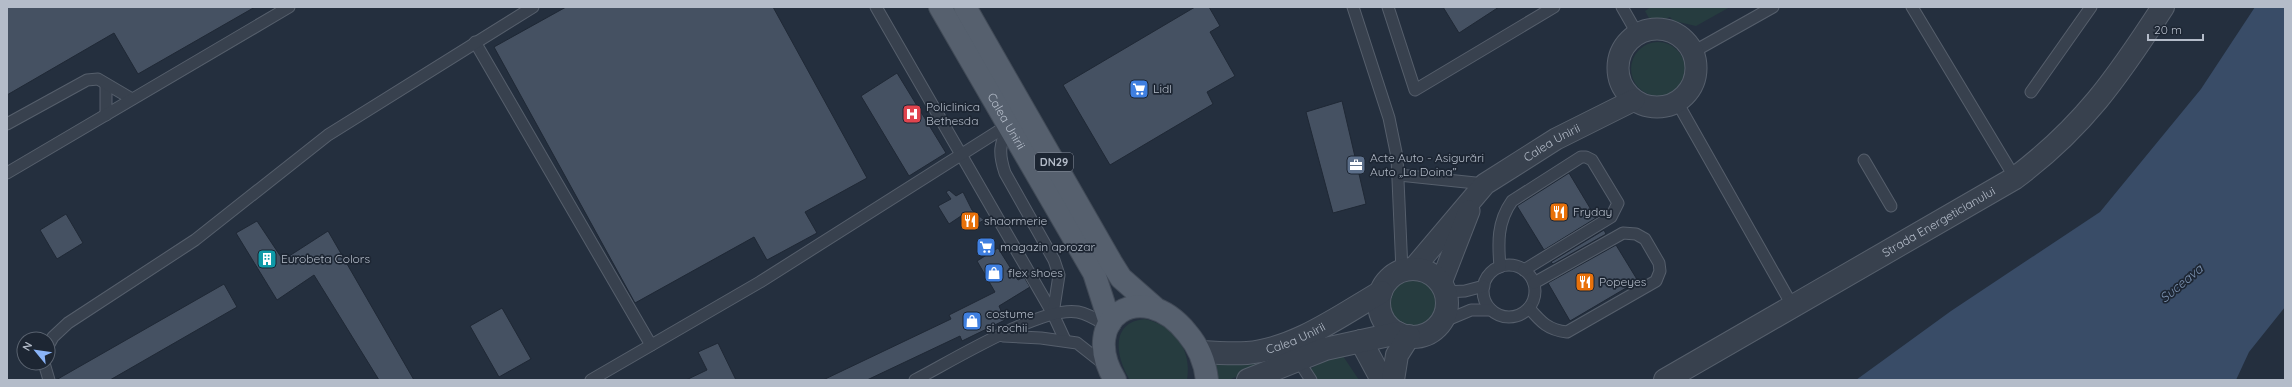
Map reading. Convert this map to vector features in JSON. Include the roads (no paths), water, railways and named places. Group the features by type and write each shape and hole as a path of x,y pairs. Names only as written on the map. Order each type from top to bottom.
{"main road":[{"name":"Calea Unirii","path":"940,7 1094,273 1109,325"},
{"name":"Calea Unirii","path":"965,7 1118,273 1154,307"},
{"name":"DN29","path":"1111,374 1103,351 1103,341 1109,325 1125,309 1143,305 1154,307 1173,318 1192,339 1200,352 1206,367 1207,380"}],"street":[{"name":"Strada Energeticianului","path":"1665,380 1792,305 2015,178 2044,156 2090,111 2125,66 2163,7"},
{"path":"1650,30 1663,30 1675,33 1686,41 1693,52 1696,61 1694,80 1685,96 1677,102 1656,108 1644,105 1634,100 1625,91 1620,79 1618,66 1621,54 1628,43 1638,34 1650,30"},
{"name":"Calea Unirii","path":"1408,270 1480,190 1556,139 1634,100"},
{"path":"1443,287 1480,190"},
{"path":"1408,270 1424,270 1443,287 1447,303 1445,314 1440,323 1432,331 1421,336 1403,334 1390,327 1381,311 1381,292 1386,283 1408,270"},
{"name":"Calea Unirii","path":"1200,352 1248,353 1278,346 1309,333 1381,292"},
{"path":"1393,380 1403,334"},
{"name":"Calea Unirii","path":"1250,379 1325,350 1362,341 1403,334"},
{"path":"1362,341 1382,380"}],"lane":[{"path":"7,173 289,7"},
{"path":"56,334 68,323 195,240 328,135 533,7"},
{"path":"876,7 1053,314 1065,340"},
{"path":"1353,7 1389,118 1399,175 1408,270"},
{"path":"1388,7 1415,90 1554,7"},
{"path":"1622,7 1638,34"},
{"path":"1693,52 1772,7"},
{"path":"1912,7 2015,178"},
{"path":"2031,92 2091,7"},
{"path":"475,42 651,345"},
{"path":"7,124 87,80 98,79 132,99"},
{"path":"106,85 106,115"},
{"path":"1677,102 1792,305"},
{"path":"591,380 760,282 1008,125"},
{"path":"1008,125 1000,144 1000,158 1004,173 1054,260 1058,275 1053,314"},
{"path":"1500,267 1498,236 1507,209 1512,201 1581,158 1586,157 1592,160 1618,203 1617,209 1611,217 1524,270"},
{"path":"1864,160 1891,206"},
{"path":"1399,175 1480,190"},
{"path":"1530,308 1544,326 1555,331 1567,332 1656,281 1660,271 1659,263 1645,239 1636,234 1623,233 1534,284"},
{"path":"1440,323 1471,310 1491,310 1506,317 1515,317 1530,308 1535,292 1534,284 1524,270 1516,266 1500,267 1492,272 1484,286 1486,303 1491,310"},
{"path":"1443,287 1465,292 1484,286"},
{"path":"915,380 1000,336 1035,320 1053,314 1078,311 1109,325"},
{"path":"1000,336 1065,340 1076,343 1088,350 1111,374"},
{"path":"1298,360 1311,380"}],"water":[{"name":"Suceava","path":"2255,7 2285,7 2285,307 2249,352 2236,380 1856,380 1951,311 2100,212 2201,89"}],"place":[{"name":"Lidl","path":"1139,89"},
{"name":"Policlinica Bethesda","path":"912,114"},
{"name":"Acte Auto - Asigurări Auto „La Doina”","path":"1356,165"},
{"name":"Fryday","path":"1559,212"},
{"name":"shaormerie","path":"970,221"},
{"name":"magazin aprozar","path":"986,247"},
{"name":"Eurobeta Colors","path":"267,259"},
{"name":"flex shoes","path":"994,273"},
{"name":"Popeyes","path":"1585,282"},
{"name":"costume si rochii","path":"972,321"}]}
